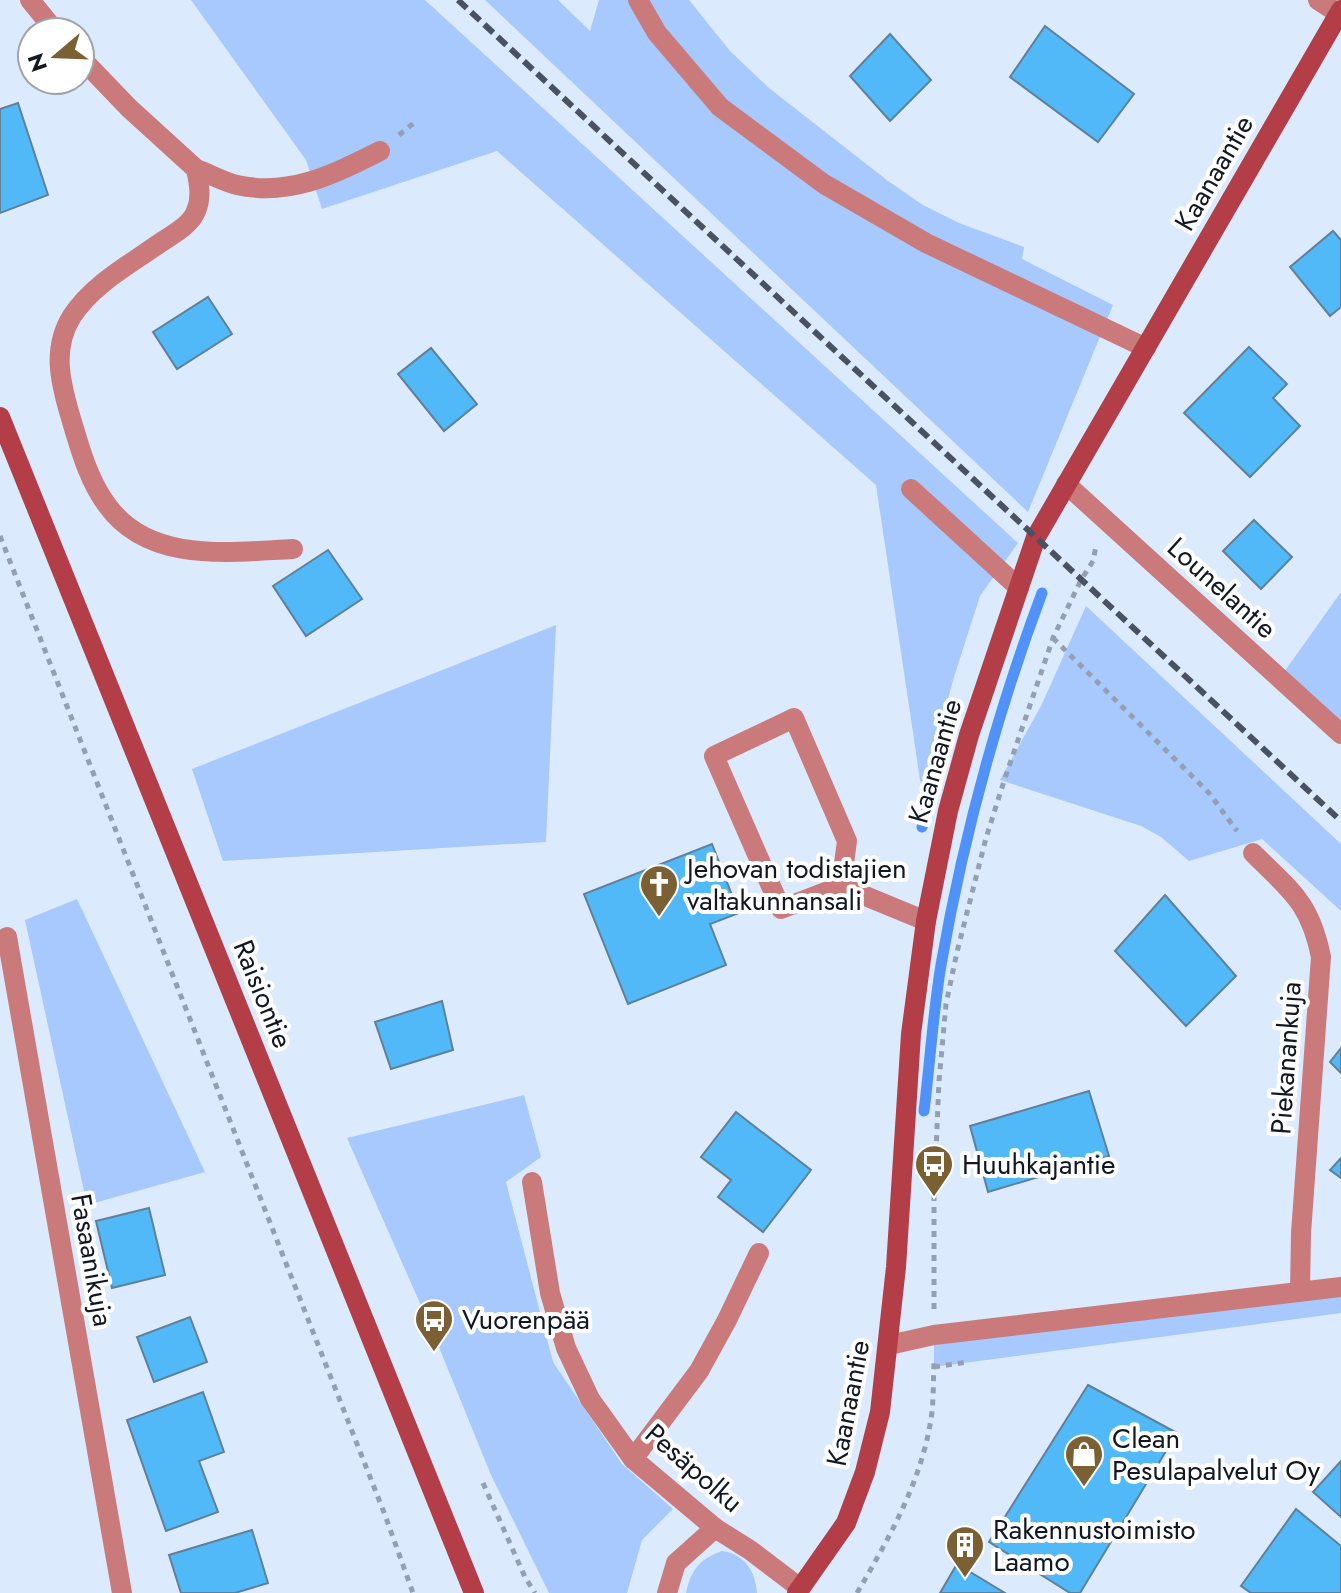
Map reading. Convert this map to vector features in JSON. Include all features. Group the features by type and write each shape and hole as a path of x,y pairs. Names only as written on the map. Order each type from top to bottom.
{"street":[{"path":"30,0 43,16"},
{"path":"638,0 657,33 720,107 824,184 926,243 1146,348"},
{"path":"1318,0 1340,13"},
{"name":"Kaanaantie","path":"798,1591 846,1523 865,1472 880,1412 889,1345 911,1034 926,921 948,811 969,735 1036,537 1340,13"},
{"path":"96,74 196,169 237,185 281,189 326,179 380,151"},
{"path":"196,169 200,193 196,213 179,230 92,290 71,318 57,352 62,390 83,458 107,505 133,531 163,545 209,552 293,549"},
{"name":"Raisiontie","path":"0,417 474,1593"},
{"name":"Lounelantie","path":"1066,484 1341,734"},
{"path":"911,489 1019,588"},
{"path":"841,886 847,841 794,718 714,756 781,909 841,886 926,921"},
{"name":"Piekanankuja","path":"1253,853 1302,901 1315,928 1321,957 1301,1233 1300,1291"},
{"name":"Fasaanikuja","path":"7,937 122,1593"},
{"name":"Pesäpolku","path":"532,1182 550,1293 566,1348 590,1399 633,1459 715,1528 750,1550 798,1591"},
{"path":"633,1459 699,1371 759,1253"},
{"path":"889,1345 934,1335 1341,1287"},
{"path":"667,1593 676,1563 715,1528"}],"path":[{"path":"857,1593 899,1516 923,1454 931,1422 934,1198 946,1004 986,838 1053,638 1093,561 1098,513"},
{"path":"0,536 413,1593"},
{"path":"1053,638 1209,793 1253,853"},
{"path":"483,1483 535,1593"}],"shaded area":[{"path":"191,0 425,0 1018,543 980,596 922,793 876,485 497,151 322,209 306,160"},
{"path":"485,0 558,0 590,31 599,0 689,0 730,51 769,88 888,181 923,205 959,223 1024,247 1022,259 1113,305 1028,512"},
{"path":"1341,592 1341,723 1282,675"},
{"path":"1086,606 1341,844 1341,911 1262,839 1189,861 1161,837 1141,826 1000,780 1041,706"},
{"path":"556,625 546,842 223,861 192,769"},
{"path":"77,899 205,1172 87,1205 25,920"},
{"path":"524,1095 541,1157 506,1182 553,1362 622,1464 673,1509 642,1540 627,1593 549,1593 491,1475 434,1335 347,1138"},
{"path":"1341,1287 1341,1313 934,1367 934,1335"},
{"path":"722,1551 743,1560 754,1578 757,1593 686,1593 697,1566"}],"building":[{"path":"1045,26 1134,94 1098,142 1010,77"},
{"path":"890,34 931,80 890,121 850,76"},
{"path":"18,103 48,195 0,213 0,109"},
{"path":"1333,231 1341,240 1341,307 1330,316 1290,267"},
{"path":"208,297 232,334 177,369 153,332"},
{"path":"1249,347 1287,384 1273,398 1300,426 1250,477 1184,413"},
{"path":"431,348 477,404 444,431 398,374"},
{"path":"1254,520 1292,557 1261,589 1223,551"},
{"path":"328,550 362,599 306,636 273,586"},
{"name":"Jehovan todistajien valtakunnansali","path":"712,844 739,913 710,924 726,965 628,1004 584,894"},
{"path":"1165,895 1236,976 1186,1026 1115,951"},
{"path":"442,1001 453,1050 391,1069 375,1022"},
{"path":"1341,1048 1341,1073 1330,1062"},
{"path":"1089,1091 1109,1156 988,1192 970,1126"},
{"path":"736,1112 811,1170 763,1232 718,1197 731,1180 701,1157"},
{"path":"1341,1158 1341,1178 1330,1170"},
{"path":"149,1208 165,1275 112,1288 96,1221"},
{"path":"190,1317 207,1362 154,1382 137,1337"},
{"name":"Clean Pesulapalvelut Oy","path":"1088,1385 1177,1433 1080,1593 1070,1593 989,1542"},
{"path":"203,1392 224,1452 199,1461 218,1512 166,1531 127,1420"},
{"path":"1341,1461 1341,1517 1313,1492"},
{"path":"1296,1509 1341,1546 1341,1593 1251,1593 1241,1586"},
{"path":"252,1530 268,1583 235,1593 181,1593 169,1555"},
{"name":"Rakennustoimisto Laamo","path":"957,1564 1005,1593 940,1593"}],"waterway":[{"path":"924,1111 938,983 960,871 996,730 1042,593"},
{"path":"922,827 950,723"}],"railway":[{"path":"458,0 1341,821"}],"place":[{"name":"Jehovan todistajien valtakunnansali","path":"659,918"},
{"name":"Huuhkajantie","path":"934,1198"},
{"name":"Vuorenpää","path":"434,1353"},
{"name":"Clean Pesulapalvelut Oy","path":"1084,1488"},
{"name":"Rakennustoimisto Laamo","path":"965,1579"}]}
